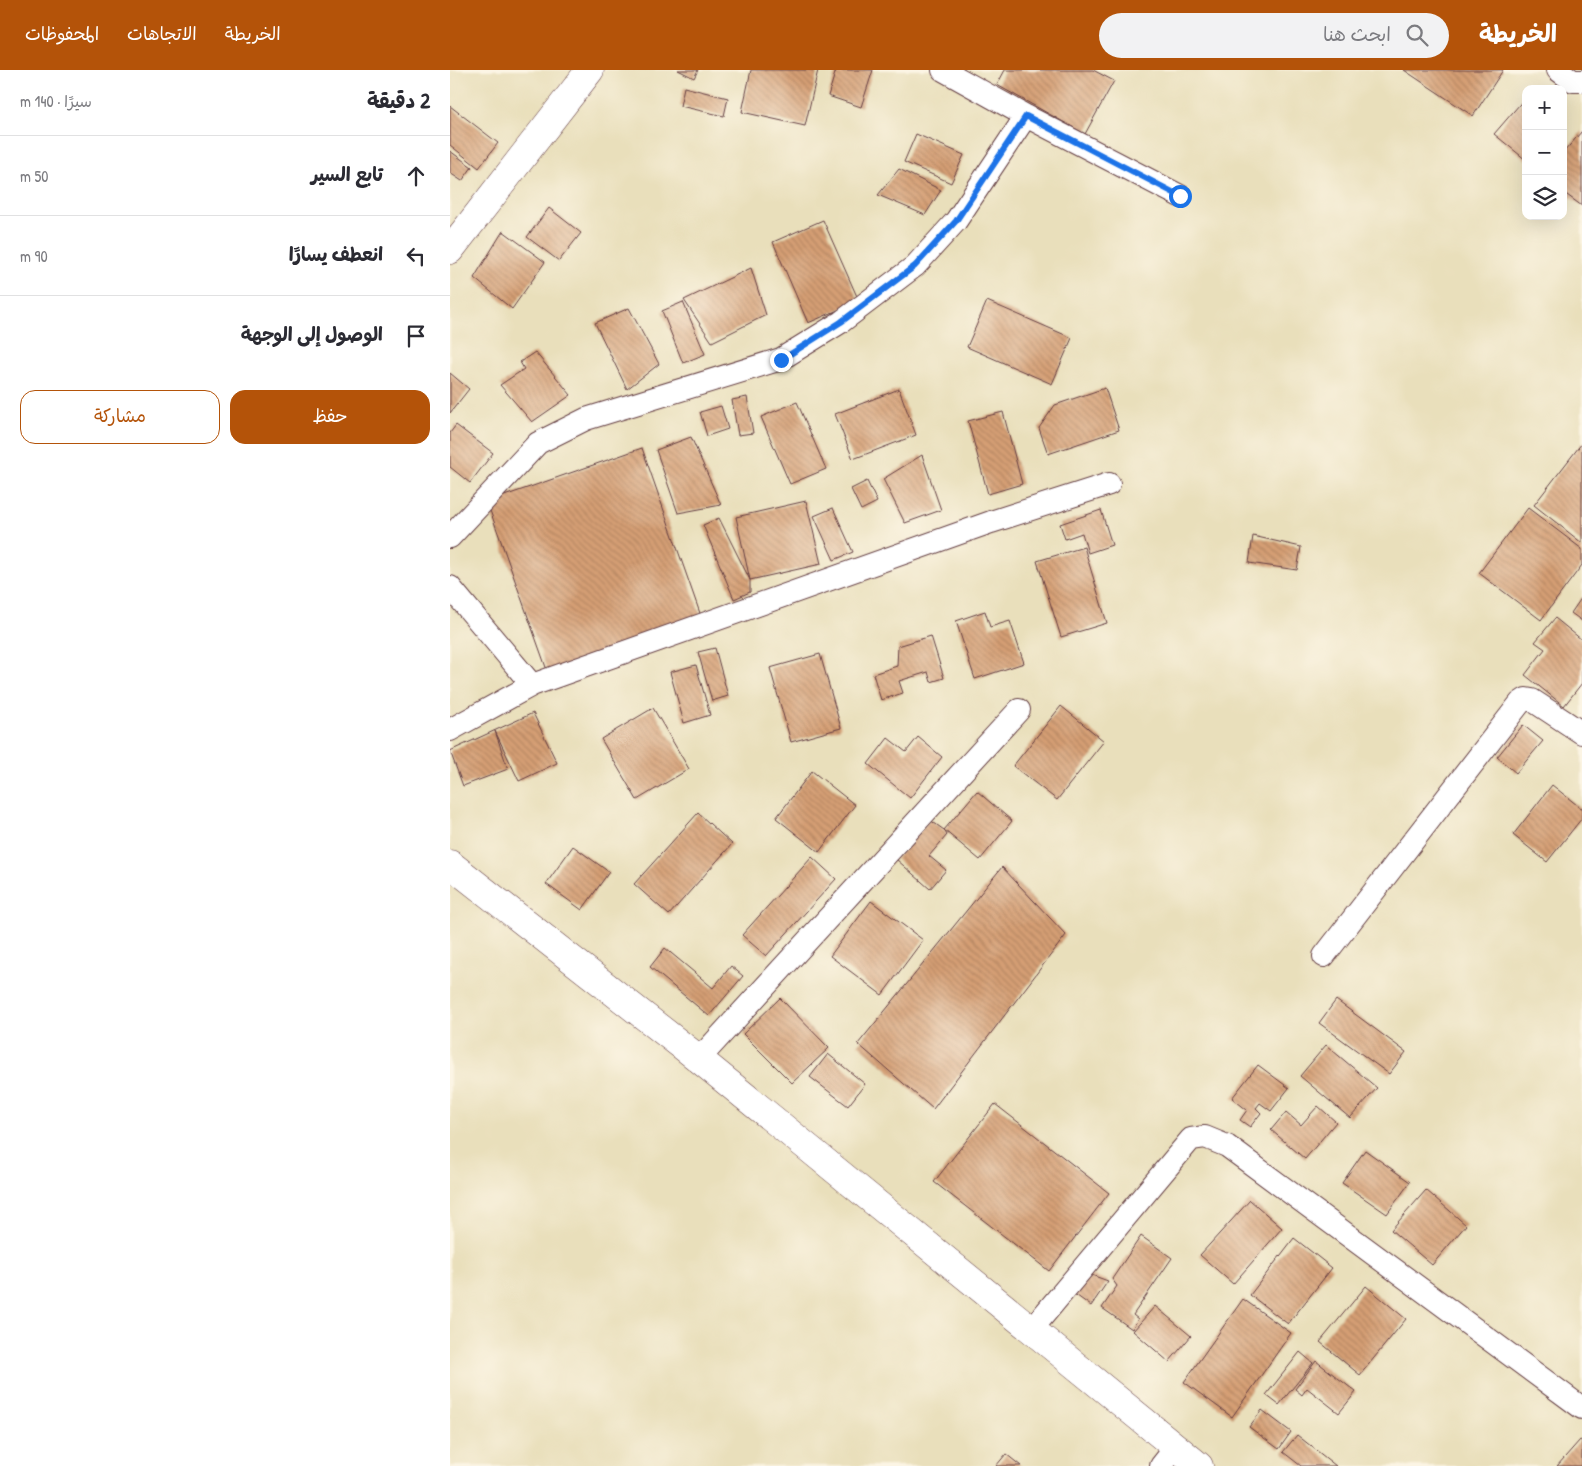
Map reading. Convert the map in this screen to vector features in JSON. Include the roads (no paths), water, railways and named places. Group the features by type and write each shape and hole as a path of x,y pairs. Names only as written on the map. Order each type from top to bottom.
{"street":[{"path":"450,250 590,70"},
{"path":"944,70 1026,116 1180,196"},
{"path":"1558,70 1573,81 1582,81"},
{"path":"450,537 538,443 586,419 781,360 841,322 915,266 956,221 1026,116"},
{"path":"450,730 532,685 991,522 1109,484"},
{"path":"450,587 532,685"},
{"path":"1324,956 1520,703 1526,699 1532,700 1582,733"},
{"path":"699,1059 1019,710"},
{"path":"450,864 699,1059 1032,1329 1168,1457 1198,1466"},
{"path":"1032,1329 1190,1139 1205,1137 1227,1146 1582,1408"}]}
